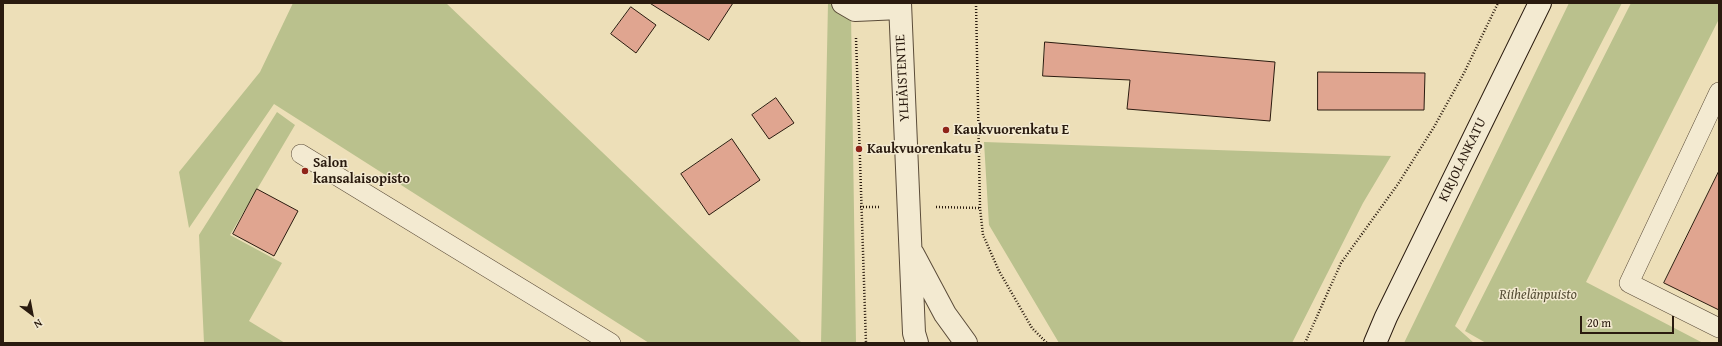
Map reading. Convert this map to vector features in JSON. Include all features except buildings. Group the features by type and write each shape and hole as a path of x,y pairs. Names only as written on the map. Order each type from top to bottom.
{"street":[{"name":"KIRJOLANKATU","path":"1374,343 1540,3"},
{"path":"849,7 900,5"},
{"name":"YLHÄISTENTIE","path":"900,5 914,333 917,343"},
{"name":"YLHÄISTENTIE","path":"911,249 946,314 966,343"},
{"name":"KIRJOLANKATU","path":"1367,343 1386,317"}],"lane":[{"path":"1719,92 1629,283 1719,328"},
{"path":"301,154 611,343"}],"path":[{"path":"976,3 980,208 983,235 1015,300 1032,328 1047,343"},
{"path":"1305,343 1341,263 1398,184 1434,127 1464,73 1498,3"},
{"path":"849,7 866,343"}],"green space":[{"path":"293,3 446,3 802,343 649,343 274,104 189,228 179,172 260,72"},
{"path":"828,3 851,14 856,343 821,343"},
{"path":"1569,3 1622,3 1455,326 1474,343 1404,343"},
{"name":"Riihelänpuisto","path":"1631,3 1719,3 1719,19 1586,282 1703,343 1486,343 1465,331"},
{"path":"277,112 295,125 230,235 282,263 249,321 285,343 204,343 199,235"},
{"path":"984,142 1391,156 1363,203 1292,343 1059,343 989,225"}],"place":[{"name":"Kaukvuorenkatu E","path":"946,130"},
{"name":"Kaukvuorenkatu P","path":"859,149"},
{"name":"Salon kansalaisopisto","path":"305,171"}]}
